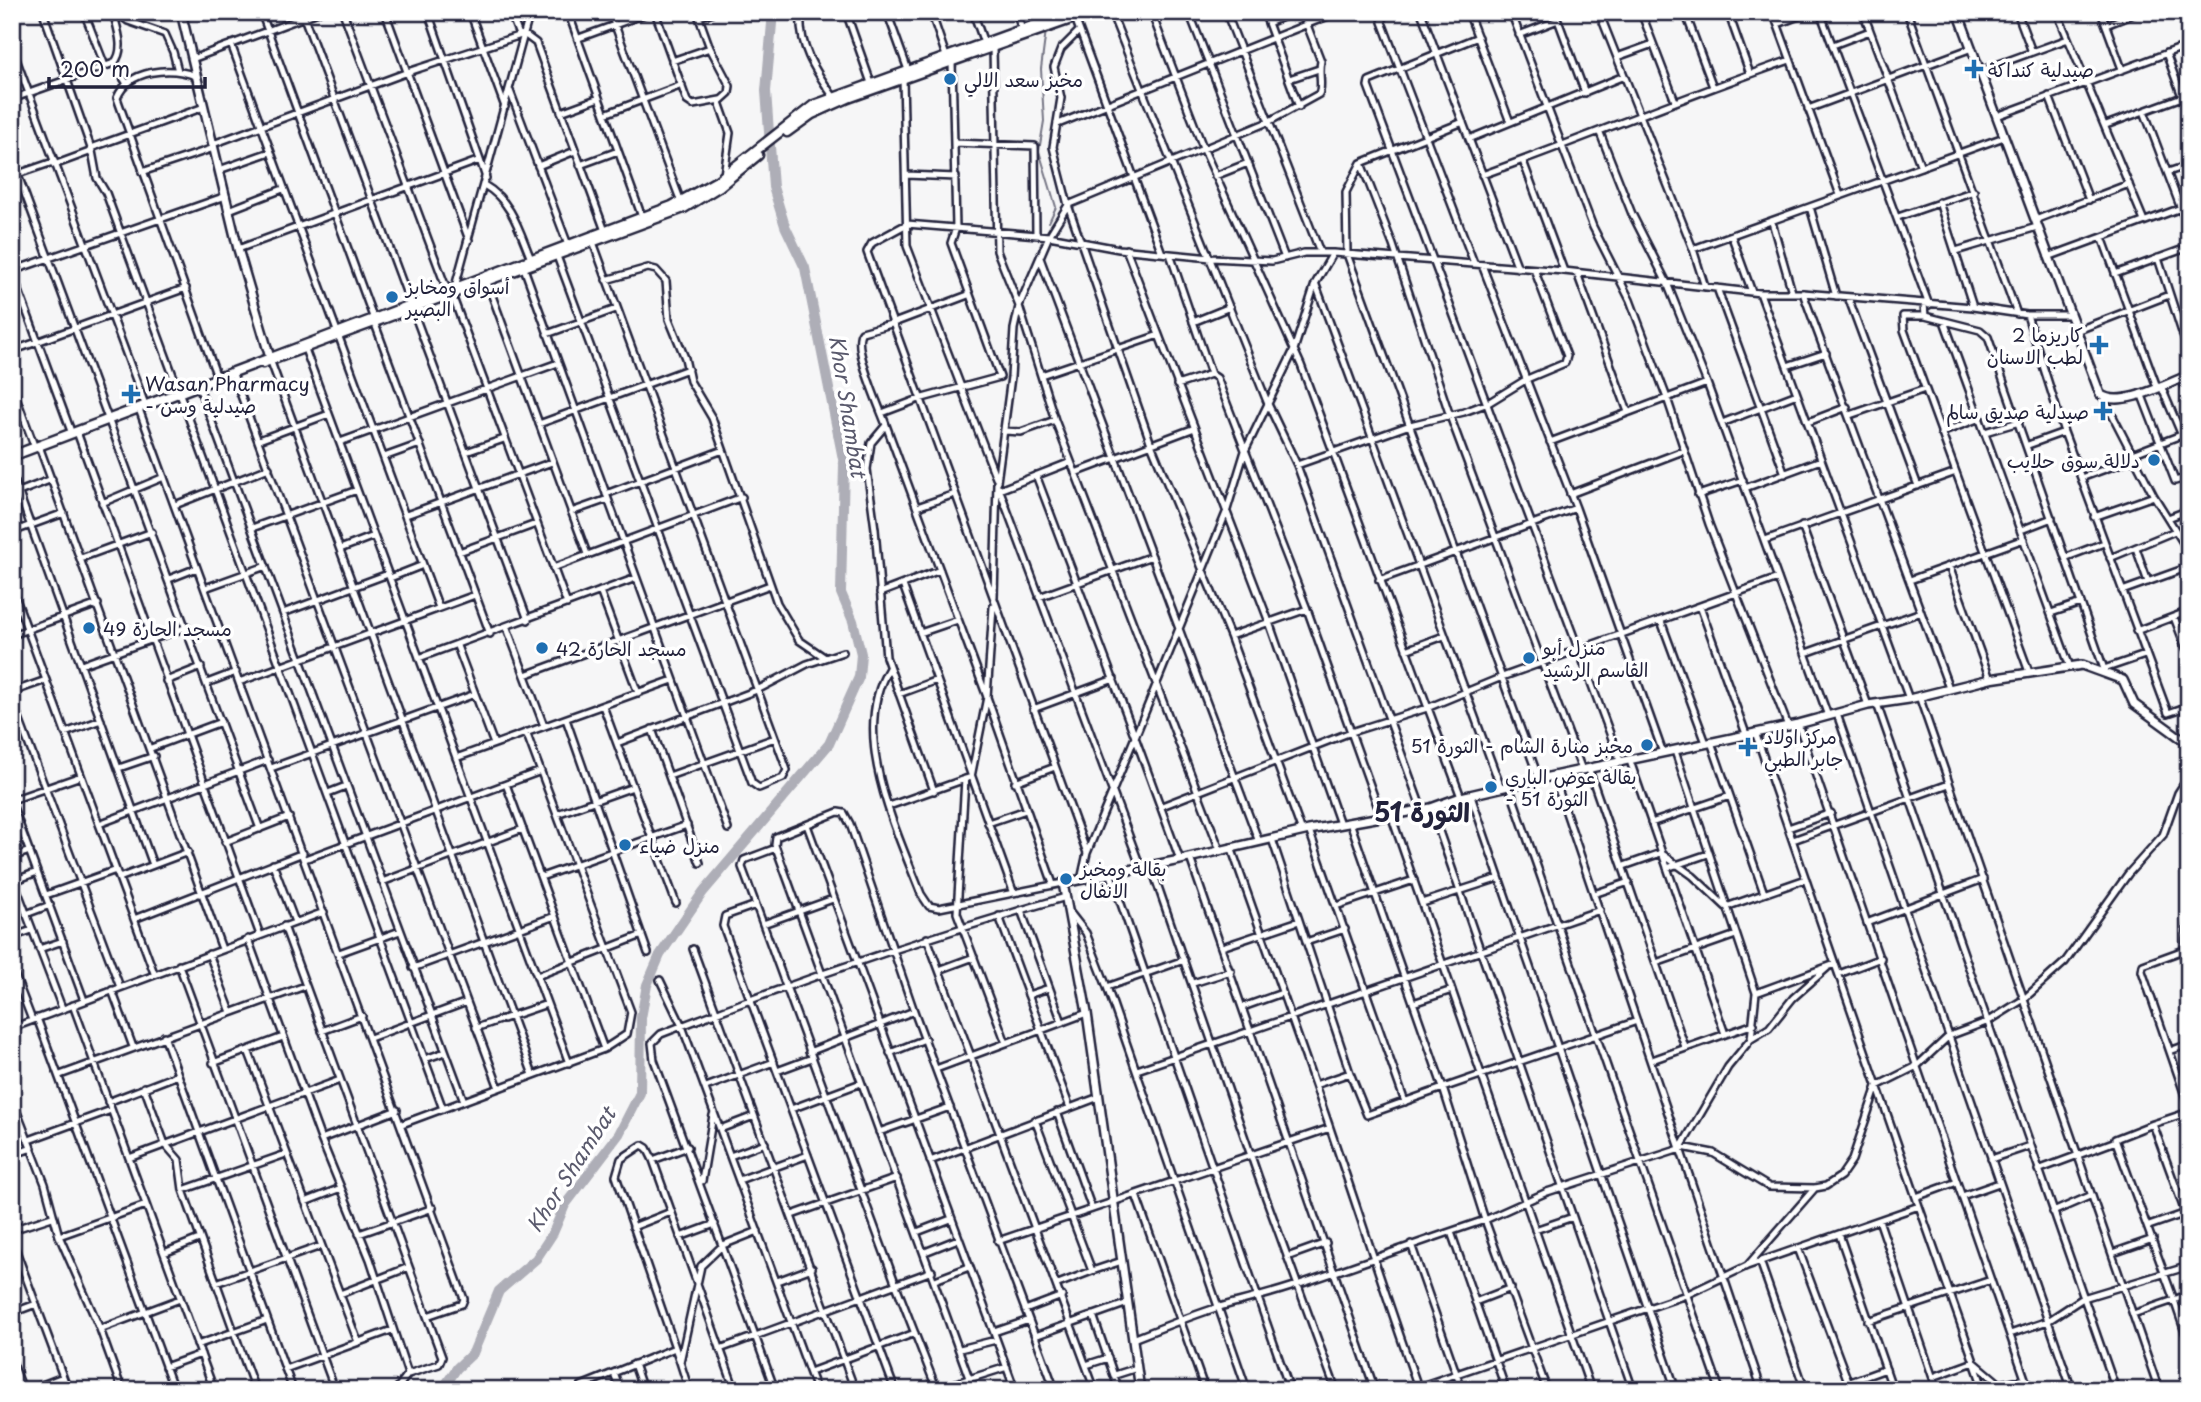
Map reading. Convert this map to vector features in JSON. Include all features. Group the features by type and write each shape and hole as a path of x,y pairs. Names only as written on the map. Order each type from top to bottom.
{"main road":[{"path":"949,59 1022,30 1091,12"},
{"path":"792,124 905,74 993,47 1048,22 1073,15"},
{"path":"451,291 487,282 694,203 792,124 833,96 905,74"},
{"path":"12,456 681,202 759,151"},
{"path":"270,359 305,349 338,334"}],"street":[{"path":"43,12 91,150 97,177 147,302 443,1109"},
{"path":"84,12 105,66"},
{"path":"12,99 114,63 118,58 120,43 115,12"},
{"path":"115,12 164,34 178,71"},
{"path":"181,12 238,249 270,359 533,1075"},
{"path":"261,12 490,634"},
{"path":"192,59 302,15 318,12"},
{"path":"343,12 406,187 451,291 567,604"},
{"path":"385,12 469,240"},
{"path":"428,12 480,160 485,182 498,192 509,206 531,258"},
{"path":"470,12 505,107"},
{"path":"510,12 521,34 536,43 605,231"},
{"path":"451,291 469,240 510,91 521,34 530,12"},
{"path":"568,12 642,217"},
{"path":"610,12 681,202"},
{"path":"579,38 650,12"},
{"path":"655,12 690,103 720,100 729,93 730,86 710,48 698,15 713,12"},
{"path":"801,12 800,27 804,48 833,96"},
{"path":"846,12 871,83"},
{"path":"887,12 905,74 907,246 1141,868"},
{"path":"931,12 949,59 956,177 956,228 951,243 1000,377"},
{"path":"973,12 984,43"},
{"path":"1016,12 1022,30"},
{"path":"1111,12 1268,404 1297,465 1422,810"},
{"path":"1151,12 1204,150 1294,350 1461,797"},
{"path":"1189,12 1285,258"},
{"path":"1226,12 1320,252"},
{"path":"1264,12 1299,107"},
{"path":"1268,23 1295,12"},
{"path":"1006,1043 962,927 956,904 968,778 987,696 994,602 997,482 1019,306 1049,236 1068,205 1268,122 1299,107 1321,91 1321,61 1301,12"},
{"path":"1058,124 1307,27 1338,12"},
{"path":"1393,12 1384,17 1382,22 1474,263"},
{"path":"1421,12 1518,268"},
{"path":"1468,12 1510,122"},
{"path":"1511,12 1593,227 1620,278 1667,398 1698,495 1788,726"},
{"path":"1555,12 1585,93"},
{"path":"1599,12 1693,249 1705,287"},
{"path":"1685,12 1713,87"},
{"path":"1728,12 1750,74"},
{"path":"1773,12 1840,195"},
{"path":"1778,24 1809,12"},
{"path":"1820,12 1898,217 1926,304 1925,316"},
{"path":"1863,12 1921,167"},
{"path":"1908,12 2017,314"},
{"path":"1958,12 2048,257 2103,397 2154,496 2189,552"},
{"path":"2017,12 2032,52"},
{"path":"2057,12 2144,221"},
{"path":"2101,12 2122,69"},
{"path":"2106,25 2138,12"},
{"path":"2184,12 2189,26"},
{"path":"1643,13 1675,101"},
{"path":"302,15 528,620"},
{"path":"1073,15 1162,253"},
{"path":"1519,35 1558,20"},
{"path":"1079,31 1055,61 1055,76 1061,98 1054,147 1068,205 1152,444 1230,636 1276,762 1345,929 1405,1101"},
{"path":"1833,45 1870,31"},
{"path":"142,172 408,72 521,34"},
{"path":"1478,37 1400,67 1367,83 1621,763"},
{"path":"1980,71 2068,38"},
{"path":"231,44 439,608"},
{"path":"1617,58 1653,44"},
{"path":"1997,116 2189,45"},
{"path":"993,47 997,251 1019,306 1055,420 1220,850"},
{"path":"12,48 111,316 174,505 433,1208 464,1302 427,1316"},
{"path":"672,61 710,48"},
{"path":"1808,109 1972,48"},
{"path":"2166,53 2189,115"},
{"path":"1482,175 1790,60"},
{"path":"114,63 127,84"},
{"path":"1289,79 1319,69"},
{"path":"196,76 178,71 143,75 127,84 117,98 218,380"},
{"path":"1469,139 1624,76"},
{"path":"605,114 682,85"},
{"path":"510,91 568,245"},
{"path":"2049,96 2089,200"},
{"path":"2106,125 2182,97"},
{"path":"561,112 599,98"},
{"path":"720,100 730,134 724,175"},
{"path":"15,175 91,150 204,107"},
{"path":"2144,111 2189,229"},
{"path":"1463,122 1427,139 1361,163 1346,192 1347,254 1539,779"},
{"path":"1600,133 1632,214 1667,283 1707,383 1828,716"},
{"path":"1693,249 2004,137"},
{"path":"954,143 1035,146 1036,234"},
{"path":"538,166 575,151"},
{"path":"580,165 618,151"},
{"path":"219,170 270,152"},
{"path":"12,159 15,175 137,489 260,829"},
{"path":"238,249 480,160"},
{"path":"1523,160 1564,271"},
{"path":"1215,176 1248,163"},
{"path":"1361,163 1541,663 1629,882 1685,1047"},
{"path":"2168,172 2189,165"},
{"path":"906,175 956,177"},
{"path":"1956,251 1992,241 2129,184"},
{"path":"229,210 283,189"},
{"path":"1898,217 1974,191"},
{"path":"226,196 12,272 102,503 260,935"},
{"path":"1939,202 1973,307"},
{"path":"1810,207 1836,296"},
{"path":"2048,257 2181,208"},
{"path":"1772,222 1792,292"},
{"path":"1087,853 891,324 867,252 872,243 906,224 1036,234 1126,250 1211,258 1254,258 1272,261 1320,252 1564,271 1760,293 1792,292 1973,307 2027,315 2070,315"},
{"path":"1732,237 1752,292"},
{"path":"2102,237 2159,386 2189,452"},
{"path":"557,256 722,704 752,783 759,788 783,778 787,773 593,242"},
{"path":"2115,274 2189,247"},
{"path":"1126,250 1192,429 1269,622 1340,824"},
{"path":"1081,880 1087,853 1226,513 1245,451 1294,350 1315,284 1333,253"},
{"path":"1170,254 1211,373 1217,378 1307,608 1381,816"},
{"path":"1040,258 1259,842"},
{"path":"2158,258 2189,354"},
{"path":"1482,265 1576,508 1663,753"},
{"path":"524,268 728,829"},
{"path":"606,280 648,268 662,274 668,287 669,319 690,381 712,418 742,497 770,585 788,626 804,645 824,657"},
{"path":"1297,465 1410,425 1450,416 1488,403 1527,379 1565,363 1567,356 1534,269"},
{"path":"1577,273 1628,412"},
{"path":"487,282 587,554"},
{"path":"1315,284 1465,692 1505,787 1557,924 1720,1390"},
{"path":"12,351 186,288"},
{"path":"1717,288 1784,474"},
{"path":"1760,293 1909,699"},
{"path":"1803,293 1949,688"},
{"path":"968,295 891,324 862,331 858,337 874,402 882,413 987,696 1052,884"},
{"path":"2076,331 2169,295"},
{"path":"1848,297 1918,486"},
{"path":"1193,322 1230,307"},
{"path":"547,334 616,309"},
{"path":"2027,315 2094,517 2168,713"},
{"path":"2029,672 1925,389 1902,318 1925,316 1986,334 2028,445 2104,670"},
{"path":"1944,321 2070,667"},
{"path":"1041,375 1159,335"},
{"path":"305,349 569,1063"},
{"path":"1787,366 1826,353"},
{"path":"340,442 558,363"},
{"path":"539,424 688,369"},
{"path":"1177,385 1211,373"},
{"path":"233,374 337,647 499,1088"},
{"path":"2103,397 2115,401 2185,376 2189,395"},
{"path":"882,413 960,387 1000,377 1011,377"},
{"path":"1550,442 1707,383"},
{"path":"12,386 52,479 222,949"},
{"path":"199,387 464,1101"},
{"path":"1850,415 1925,389"},
{"path":"2141,393 2175,481 2189,477"},
{"path":"1722,423 1797,394"},
{"path":"1808,422 1847,407"},
{"path":"259,440 329,414"},
{"path":"1941,433 1980,418"},
{"path":"1005,431 1021,432 1055,420"},
{"path":"1986,432 2019,422"},
{"path":"886,425 871,443 867,458 889,668 934,791"},
{"path":"1075,473 1192,429"},
{"path":"2028,445 2064,432"},
{"path":"2081,478 2189,432"},
{"path":"466,452 504,439"},
{"path":"384,457 420,444"},
{"path":"571,512 640,481 723,450"},
{"path":"1570,494 1684,451"},
{"path":"1745,488 1821,460"},
{"path":"406,515 552,461"},
{"path":"999,490 1071,462"},
{"path":"174,505 269,468"},
{"path":"1765,540 1956,472"},
{"path":"12,474 153,865"},
{"path":"1036,475 1180,860"},
{"path":"102,503 164,477"},
{"path":"19,492 52,479"},
{"path":"1698,495 1743,480"},
{"path":"252,527 357,490"},
{"path":"917,507 955,494"},
{"path":"2094,517 2154,496"},
{"path":"553,568 742,497"},
{"path":"1379,580 1576,508"},
{"path":"2168,518 2189,510"},
{"path":"12,531 64,513"},
{"path":"2021,530 2052,518"},
{"path":"459,552 536,524"},
{"path":"1802,526 1868,705"},
{"path":"2110,558 2175,530"},
{"path":"81,558 152,532"},
{"path":"340,549 374,536"},
{"path":"1910,580 2024,539"},
{"path":"2067,557 2104,543"},
{"path":"2136,548 2148,582"},
{"path":"1039,597 1152,556"},
{"path":"284,613 423,565"},
{"path":"205,588 266,566"},
{"path":"1949,566 1990,679"},
{"path":"2122,592 2189,567"},
{"path":"169,579 198,568"},
{"path":"880,593 940,570"},
{"path":"419,658 507,628 636,578"},
{"path":"1162,806 1351,732 1427,708 1502,677 1778,578"},
{"path":"525,675 770,585"},
{"path":"903,585 968,778 1013,891"},
{"path":"12,589 154,973"},
{"path":"600,591 638,693"},
{"path":"239,682 475,595"},
{"path":"2051,613 2081,603"},
{"path":"12,635 98,604"},
{"path":"1700,607 1746,734"},
{"path":"1230,636 1307,608"},
{"path":"2136,631 2189,611"},
{"path":"1806,653 1921,612"},
{"path":"2174,617 2189,656"},
{"path":"920,634 958,620"},
{"path":"1661,621 1730,796 1764,893"},
{"path":"81,665 187,626"},
{"path":"507,628 544,726"},
{"path":"1406,650 1444,636"},
{"path":"457,646 494,744"},
{"path":"617,743 757,690 824,657 843,652"},
{"path":"2104,670 2145,654"},
{"path":"889,668 875,701 872,728 889,806 925,901 934,908 1013,891 1111,875 1306,831 1422,810 1461,797 1539,779 1798,724 1868,705 1909,699 2029,672 2087,665 2104,670 2123,680 2134,704 2189,744"},
{"path":"166,681 201,667"},
{"path":"207,682 236,672"},
{"path":"12,692 46,680"},
{"path":"456,758 673,680"},
{"path":"898,694 937,680"},
{"path":"1032,709 1114,680"},
{"path":"271,768 475,694"},
{"path":"1919,696 2159,1390"},
{"path":"12,700 120,987"},
{"path":"1877,704 2116,1390"},
{"path":"603,706 676,903"},
{"path":"2155,718 2189,706"},
{"path":"1837,714 2072,1390"},
{"path":"565,719 648,953"},
{"path":"65,733 101,720"},
{"path":"151,748 221,722"},
{"path":"1798,724 1869,922 2029,1390"},
{"path":"652,729 700,863"},
{"path":"1755,732 1806,879 1832,965 1839,974 1984,1390"},
{"path":"402,1124 604,1049 623,1039 631,1024 631,1012 526,733"},
{"path":"669,776 775,738"},
{"path":"1675,751 1692,810 1756,993 1751,1039"},
{"path":"119,768 153,756"},
{"path":"99,824 268,760"},
{"path":"1630,761 1725,1034"},
{"path":"1016,782 1055,767"},
{"path":"134,919 273,864 346,843 541,771"},
{"path":"81,776 12,802 85,1000"},
{"path":"1133,1339 1219,1307 1297,1285 1451,1232 1561,1188 1601,1177 1681,1148 1713,1153 1769,1187 1815,1188 1834,1182 1847,1169 1877,1086 1917,1066 1949,1035 1989,1021 2024,999 2073,952 2115,891 2163,835 2178,793 2189,776"},
{"path":"1554,777 1762,1390"},
{"path":"889,806 968,778"},
{"path":"506,784 604,1049"},
{"path":"1793,841 1949,784"},
{"path":"328,793 346,786"},
{"path":"557,814 634,787"},
{"path":"1471,796 1676,1390"},
{"path":"1651,823 1730,796"},
{"path":"1431,808 1633,1390"},
{"path":"988,823 1026,810"},
{"path":"969,1378 776,848 776,837 838,812 848,818 914,1011 1055,1390"},
{"path":"1788,828 1830,813"},
{"path":"1391,815 1591,1390"},
{"path":"225,842 289,817"},
{"path":"1350,822 1443,1088 1485,1220 1547,1390"},
{"path":"541,877 687,825"},
{"path":"807,825 1015,1390"},
{"path":"382,882 523,829"},
{"path":"1272,839 1350,1073 1367,1115 1637,1021"},
{"path":"1231,847 1419,1388"},
{"path":"776,848 742,862 861,1191 937,1389 1007,1367"},
{"path":"12,858 30,851"},
{"path":"119,878 188,852"},
{"path":"1623,866 1661,853"},
{"path":"1661,853 1693,876 1726,907"},
{"path":"1667,868 1707,854"},
{"path":"1190,858 1375,1390"},
{"path":"273,864 295,922"},
{"path":"1152,866 1250,1154 1336,1390"},
{"path":"46,895 116,870"},
{"path":"37,872 13,878 62,1008"},
{"path":"1111,875 1290,1390"},
{"path":"1422,903 1499,878"},
{"path":"1726,907 1806,879"},
{"path":"1869,922 1983,879"},
{"path":"1336,906 1414,880"},
{"path":"1594,894 1629,882"},
{"path":"1063,883 1087,1013 1140,1390"},
{"path":"775,1390 652,1051 656,1037 751,1000 928,938 1066,897"},
{"path":"763,924 833,899"},
{"path":"26,914 50,905"},
{"path":"756,905 725,916 722,922 895,1390"},
{"path":"2189,909 2184,950 2189,976"},
{"path":"1021,910 1062,1022"},
{"path":"1068,910 1086,933 1107,987 1247,1390"},
{"path":"1137,1070 1367,992 1519,936 1600,911"},
{"path":"12,1028 324,912"},
{"path":"413,968 555,916"},
{"path":"999,916 1070,1108"},
{"path":"1222,947 1299,921"},
{"path":"284,926 441,1360 408,1374 396,1390"},
{"path":"1306,942 1345,929"},
{"path":"12,937 32,930"},
{"path":"339,953 400,931"},
{"path":"537,976 642,935"},
{"path":"1657,963 1736,935"},
{"path":"928,938 1095,1390"},
{"path":"248,939 376,1280 408,1374"},
{"path":"39,949 63,941"},
{"path":"692,949 855,1390"},
{"path":"2184,950 2142,968 2189,1110 2117,1136 2116,1141 2149,1226 2189,1344"},
{"path":"209,954 231,1012"},
{"path":"939,970 974,957"},
{"path":"1839,974 1881,958"},
{"path":"1107,987 1184,960"},
{"path":"179,965 335,1390"},
{"path":"1756,993 1832,965"},
{"path":"1681,1148 1728,1067 1751,1039 1769,1028 1793,998 1832,965"},
{"path":"12,968 60,1075 174,1390"},
{"path":"1192,983 1231,971"},
{"path":"660,980 706,1087 816,1390"},
{"path":"60,1075 305,986"},
{"path":"1028,995 1049,988"},
{"path":"112,990 133,1047"},
{"path":"1413,1003 1452,990"},
{"path":"1243,1007 1282,993"},
{"path":"370,1038 467,1002"},
{"path":"476,1028 547,1004"},
{"path":"73,1005 214,1390"},
{"path":"777,1071 844,1038 914,1011"},
{"path":"936,1069 1087,1013"},
{"path":"322,1031 362,1016"},
{"path":"1652,1060 1754,1024"},
{"path":"164,1036 293,1390"},
{"path":"214,1063 283,1037"},
{"path":"890,1053 925,1039"},
{"path":"2170,1051 2189,1044"},
{"path":"248,1050 358,1342"},
{"path":"425,1059 445,1052"},
{"path":"706,1087 774,1062"},
{"path":"1315,1085 1350,1073"},
{"path":"108,1102 178,1075"},
{"path":"128,1158 340,1080"},
{"path":"791,1109 861,1083"},
{"path":"144,1087 166,1144 178,1160 183,1190 254,1390"},
{"path":"930,1161 1099,1097"},
{"path":"12,1099 48,1192 52,1217 59,1236 100,1329 122,1390"},
{"path":"879,1132 950,1107"},
{"path":"29,1140 111,1110"},
{"path":"321,1139 397,1110"},
{"path":"701,1184 713,1110"},
{"path":"1056,1112 1092,1209"},
{"path":"720,1129 754,1116"},
{"path":"1035,1121 1091,1271"},
{"path":"2153,1124 2189,1223"},
{"path":"999,1241 1330,1128"},
{"path":"2038,1170 2116,1141"},
{"path":"730,1156 765,1143"},
{"path":"689,1390 617,1185 616,1168 626,1153 642,1146 647,1148 653,1160 735,1390"},
{"path":"1991,1159 2030,1146"},
{"path":"653,1160 688,1147"},
{"path":"12,1155 32,1148"},
{"path":"183,1190 286,1154"},
{"path":"739,1180 808,1155"},
{"path":"792,1215 897,1178"},
{"path":"1916,1197 1957,1182"},
{"path":"1962,1196 1999,1183"},
{"path":"305,1202 341,1188"},
{"path":"1747,1266 1815,1188"},
{"path":"1136,1195 1205,1390"},
{"path":"2053,1212 2092,1195"},
{"path":"59,1236 146,1205"},
{"path":"1410,1390 1531,1346 1686,1295 1760,1261 1919,1206"},
{"path":"359,1234 433,1208"},
{"path":"633,1227 671,1212"},
{"path":"2149,1226 2187,1213"},
{"path":"12,1230 52,1217"},
{"path":"1535,1230 1573,1217"},
{"path":"917,1232 951,1219"},
{"path":"1879,1220 1937,1390"},
{"path":"680,1237 715,1224"},
{"path":"680,1362 701,1266 723,1245 758,1231"},
{"path":"1451,1232 1506,1390"},
{"path":"1839,1234 1893,1390"},
{"path":"925,1252 958,1238"},
{"path":"164,1253 200,1239"},
{"path":"2112,1253 2153,1239"},
{"path":"12,1240 68,1390"},
{"path":"1287,1256 1325,1243"},
{"path":"1411,1244 1462,1390"},
{"path":"216,1283 321,1246"},
{"path":"1798,1248 1848,1387"},
{"path":"1058,1284 1122,1261"},
{"path":"1760,1261 1805,1390"},
{"path":"2010,1334 2048,1321 2083,1298 2189,1266"},
{"path":"340,1294 409,1267"},
{"path":"935,1280 969,1267"},
{"path":"776,1281 812,1268"},
{"path":"720,1349 932,1271"},
{"path":"1868,1321 1991,1280"},
{"path":"1475,1302 1511,1288"},
{"path":"2133,1314 2189,1294"},
{"path":"1025,1310 1062,1296"},
{"path":"100,1329 180,1299"},
{"path":"1035,1336 1128,1303"},
{"path":"12,1313 36,1304"},
{"path":"1093,1315 1119,1390"},
{"path":"197,1345 267,1320"},
{"path":"994,1332 1029,1321"},
{"path":"285,1369 392,1330"},
{"path":"810,1372 915,1333"},
{"path":"960,1349 996,1340"},
{"path":"579,1390 581,1386 675,1348"},
{"path":"165,1367 201,1354"},
{"path":"1086,1365 1108,1358"},
{"path":"12,1361 23,1390"},
{"path":"1933,1377 1974,1362"},
{"path":"1974,1362 2000,1384 2025,1379"},
{"path":"634,1364 643,1390"},
{"path":"1115,1375 1137,1368"},
{"path":"1828,1390 1848,1387 1886,1369"},
{"path":"614,1373 620,1390"},
{"path":"29,1390 63,1377"},
{"path":"2182,1390 2189,1388"}],"waterway":[{"name":"Khor Shambat","path":"442,1390 457,1368 473,1353 499,1291 536,1259 553,1233 565,1205 619,1134 640,1093 641,1018 647,985 660,955 703,892 829,744 859,677 861,654 853,621 841,593 844,464 805,268 785,226 773,187 766,91 773,12"},
{"path":"1046,30 1041,69 1044,121 1039,151 1056,207 1049,222"}],"place":[{"name":"صيدلية كنداكة","path":"1974,69"},
{"name":"مخبز سعد الالي","path":"950,79"},
{"name":"أسواق ومخابز البصير","path":"392,297"},
{"name":"كاريزما 2 لطب الاسنان","path":"2099,345"},
{"name":"Wasan Pharmacy - صيدلية وسن","path":"131,394"},
{"name":"صيدلية صديق سالم","path":"2103,411"},
{"name":"دلالة سوق حلايب","path":"2154,460"},
{"name":"مسجد الحارة 49","path":"89,628"},
{"name":"مسجد الحارة 42","path":"542,648"},
{"name":"منزل أبو القاسم الرشيد","path":"1529,658"},
{"name":"مخبز منارة الشام - الثورة 51","path":"1647,745"},
{"name":"مركز اولاد جابر الطبي","path":"1748,747"},
{"name":"بقالة عوض الباري - الثورة 51","path":"1491,787"},
{"name":"منزل ضياء","path":"625,845"},
{"name":"بقالة ومخبز الانفال","path":"1066,879"}],"district":[{"name":"الثورة 51","path":"1422,811"}]}
